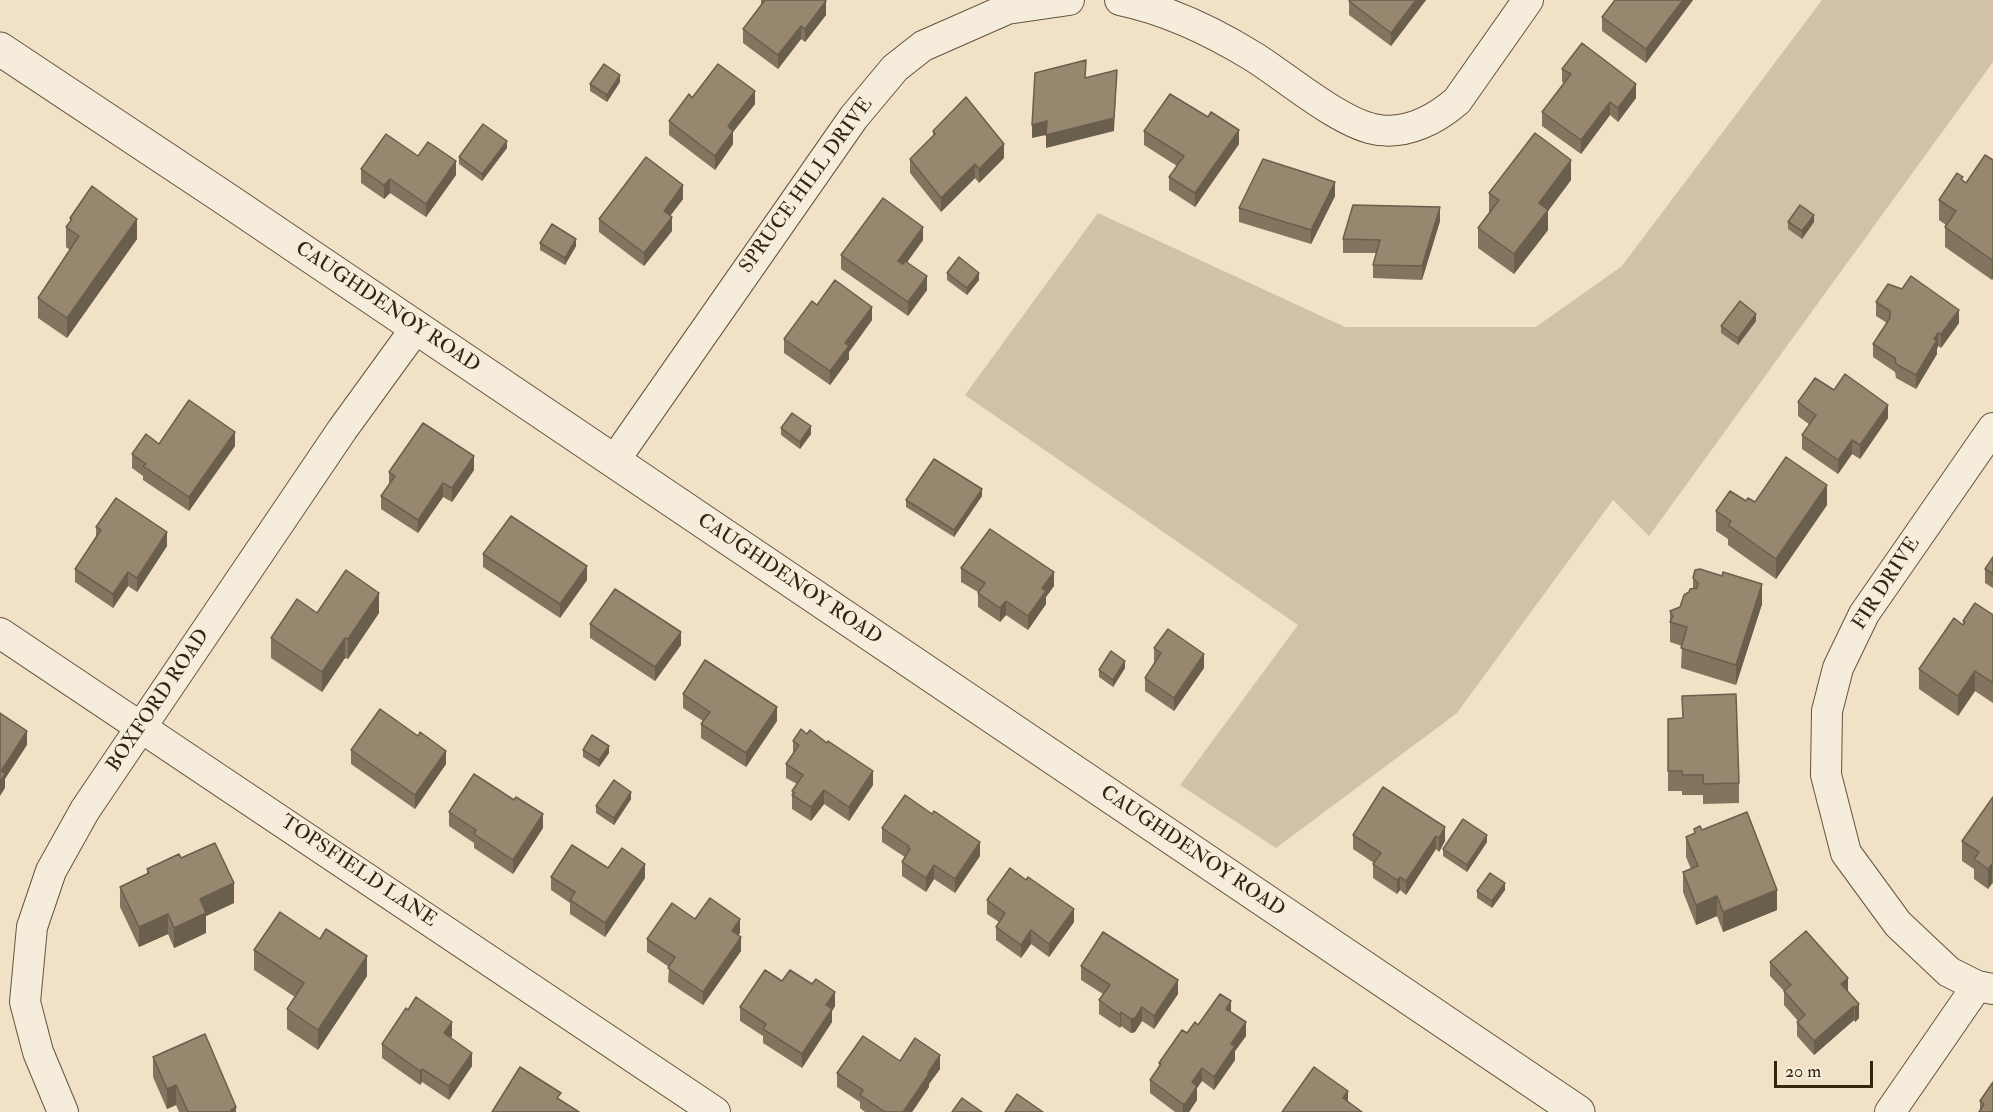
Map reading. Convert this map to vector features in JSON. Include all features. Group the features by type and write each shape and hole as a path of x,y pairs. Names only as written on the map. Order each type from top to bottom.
{"street":[{"path":"1120,0 1147,6 1199,27 1253,57 1351,121 1376,130 1394,131 1425,122 1457,101 1528,0"},
{"name":"SPRUCE HILL DRIVE","path":"614,461 854,117 895,68 923,46 1007,9 1056,1"},
{"name":"CAUGHDENOY ROAD","path":"0,49 1578,1112"},
{"name":"BOXFORD ROAD","path":"63,1112 38,1052 25,1002 32,927 51,871 85,810 342,430 416,328"},
{"name":"FIR DRIVE","path":"1985,988 1949,972 1898,924 1846,853 1826,775 1827,711 1838,668 1864,614 1993,428"},
{"name":"TOPSFIELD LANE","path":"0,633 715,1112"},
{"path":"1890,1112 1985,988"}],"shaded area":[{"path":"1822,0 1993,0 1993,62 1649,536 1613,500 1457,713 1276,848 1180,785 1298,625 965,395 1098,213 1345,327 1536,327 1622,266"}],"building":[{"path":"765,0 826,1 805,29 801,26 778,55 743,29"},
{"path":"1350,0 1416,0 1391,33"},
{"path":"1615,0 1683,0 1646,49 1602,17"},
{"path":"1582,43 1636,84 1618,108 1610,102 1581,140 1542,112 1571,74 1562,69"},
{"path":"1086,60 1085,78 1117,70 1114,118 1046,135 1047,121 1032,125 1035,73"},
{"path":"604,64 620,75 607,95 590,84"},
{"path":"718,64 755,91 728,126 733,131 715,156 669,121 689,94 692,98"},
{"path":"1170,94 1208,117 1211,112 1239,130 1195,193 1169,177 1184,156 1144,131"},
{"path":"966,97 1004,144 979,169 975,164 941,198 910,159"},
{"path":"483,124 507,141 482,174 459,157"},
{"path":"1535,133 1571,160 1539,203 1548,210 1514,254 1478,228 1499,200 1489,193"},
{"path":"386,134 418,156 428,142 456,161 426,204 390,179 384,185 361,169"},
{"path":"1985,155 1993,160 1992,260 1945,227 1956,211 1939,200 1957,173 1966,183"},
{"path":"646,157 683,185 664,211 672,217 644,253 599,219"},
{"path":"1263,159 1335,182 1311,230 1239,208"},
{"path":"92,186 137,219 67,318 38,298 79,236 66,227"},
{"path":"883,198 923,227 898,261 903,264 905,261 927,276 908,302 841,255"},
{"path":"1353,205 1440,207 1422,266 1373,265 1380,240 1343,239"},
{"path":"1800,205 1814,215 1802,231 1788,222"},
{"path":"552,224 576,239 565,258 540,243"},
{"path":"959,257 979,273 967,288 947,273"},
{"path":"1911,276 1959,310 1941,334 1938,333 1934,339 1937,340 1916,375 1896,364 1895,358 1873,344 1890,318 1890,311 1876,302 1888,284 1902,289"},
{"path":"835,280 872,307 845,343 849,346 830,371 784,339 812,301 817,305"},
{"path":"1740,301 1756,314 1738,338 1721,326"},
{"path":"1845,374 1888,405 1860,445 1852,440 1838,460 1802,435 1816,415 1798,402 1815,378 1834,390"},
{"path":"189,400 235,432 189,497 143,466 146,464 132,454 146,434 159,444"},
{"path":"792,413 811,426 800,442 781,428"},
{"path":"423,423 474,456 452,488 443,483 418,520 381,496 395,476 389,472"},
{"path":"1786,457 1827,485 1776,559 1728,525 1731,521 1716,511 1730,491 1746,501 1748,498 1755,502"},
{"path":"934,459 982,489 954,530 906,500"},
{"path":"116,498 167,532 137,578 128,572 113,594 75,569 101,530 96,527"},
{"path":"511,516 587,566 560,604 483,554"},
{"path":"990,529 1054,572 1042,588 1046,591 1028,616 1006,601 1000,608 978,593 985,583 961,568"},
{"path":"1993,557 1993,574 1985,569"},
{"path":"1700,569 1722,576 1723,572 1762,584 1736,665 1681,648 1687,627 1670,622 1673,616 1670,611 1680,607 1684,595 1690,589 1697,588 1698,583 1693,578 1695,570"},
{"path":"346,570 379,593 322,672 271,638 297,599 317,613"},
{"path":"615,589 681,632 655,667 590,624"},
{"path":"1975,603 1993,615 1993,683 1975,671 1958,696 1919,669 1954,618 1963,625 1965,622 1963,621"},
{"path":"1168,629 1204,654 1174,698 1145,678 1161,653 1154,648"},
{"path":"1111,651 1125,661 1113,680 1099,670"},
{"path":"705,660 777,707 746,753 701,724 710,712 683,694"},
{"path":"1736,694 1739,783 1703,784 1703,775 1682,775 1682,771 1668,771 1668,719 1683,718 1682,696"},
{"path":"380,709 418,736 420,732 446,751 415,795 351,750"},
{"path":"0,713 27,731 1,771 5,774 0,782"},
{"path":"801,729 807,734 810,730 873,771 849,807 824,790 811,807 792,795 795,793 792,791 803,775 786,764 799,745 793,741"},
{"path":"592,735 609,746 599,760 583,750"},
{"path":"474,774 514,800 516,797 543,814 513,860 474,834 476,830 449,812"},
{"path":"614,780 631,792 614,818 596,806"},
{"path":"1383,787 1445,827 1439,838 1436,836 1406,881 1400,877 1397,880 1373,864 1381,853 1353,835"},
{"path":"905,795 932,814 934,811 980,842 955,879 934,865 926,878 902,862 910,849 909,846 882,828"},
{"path":"1993,797 1993,863 1988,869 1974,859 1979,852 1962,841"},
{"path":"1747,812 1777,890 1723,912 1717,896 1696,905 1683,872 1698,866 1686,837 1695,833 1694,829 1700,826 1702,830"},
{"path":"1463,819 1487,835 1467,865 1443,849"},
{"path":"215,843 234,883 200,899 206,913 174,928 168,914 139,927 120,887 149,873 147,869 179,854 181,858"},
{"path":"572,845 608,868 622,848 645,864 605,923 570,900 575,892 551,877"},
{"path":"1010,868 1026,880 1028,877 1074,909 1049,944 1031,930 1021,945 996,927 1005,913 987,900"},
{"path":"1490,873 1505,883 1492,901 1477,891"},
{"path":"710,898 740,919 732,931 741,937 703,992 668,968 675,957 647,939 672,903 695,919"},
{"path":"280,912 320,939 326,929 367,956 318,1030 287,1009 304,983 254,950"},
{"path":"1806,931 1848,978 1841,984 1859,1004 1814,1041 1797,1022 1805,1015 1784,991 1791,985 1770,962"},
{"path":"1103,932 1178,980 1154,1016 1142,1007 1135,1018 1131,1019 1121,1012 1120,1015 1099,1000 1110,985 1081,966"},
{"path":"765,970 782,981 790,970 812,984 816,979 835,992 826,1005 832,1009 802,1054 763,1029 766,1024 740,1007"},
{"path":"1220,994 1231,1001 1226,1009 1246,1022 1231,1044 1235,1046 1214,1077 1202,1068 1192,1082 1197,1086 1183,1104 1150,1080 1182,1030 1187,1033 1195,1022 1198,1025"},
{"path":"416,997 452,1022 444,1033 472,1053 449,1086 422,1069 420,1071 382,1044"},
{"path":"205,1034 236,1107 231,1110 232,1112 188,1112 176,1085 167,1089 153,1057"},
{"path":"863,1036 900,1061 915,1038 940,1055 903,1112 885,1112 860,1095 863,1090 837,1073"},
{"path":"520,1067 561,1093 557,1098 579,1112 492,1112"},
{"path":"1314,1067 1348,1091 1343,1098 1362,1112 1282,1112"},
{"path":"1993,1082 1993,1112 1979,1112 1984,1104 1980,1101"},
{"path":"1017,1094 1043,1112 1005,1112"},
{"path":"962,1098 982,1112 952,1112"}]}
